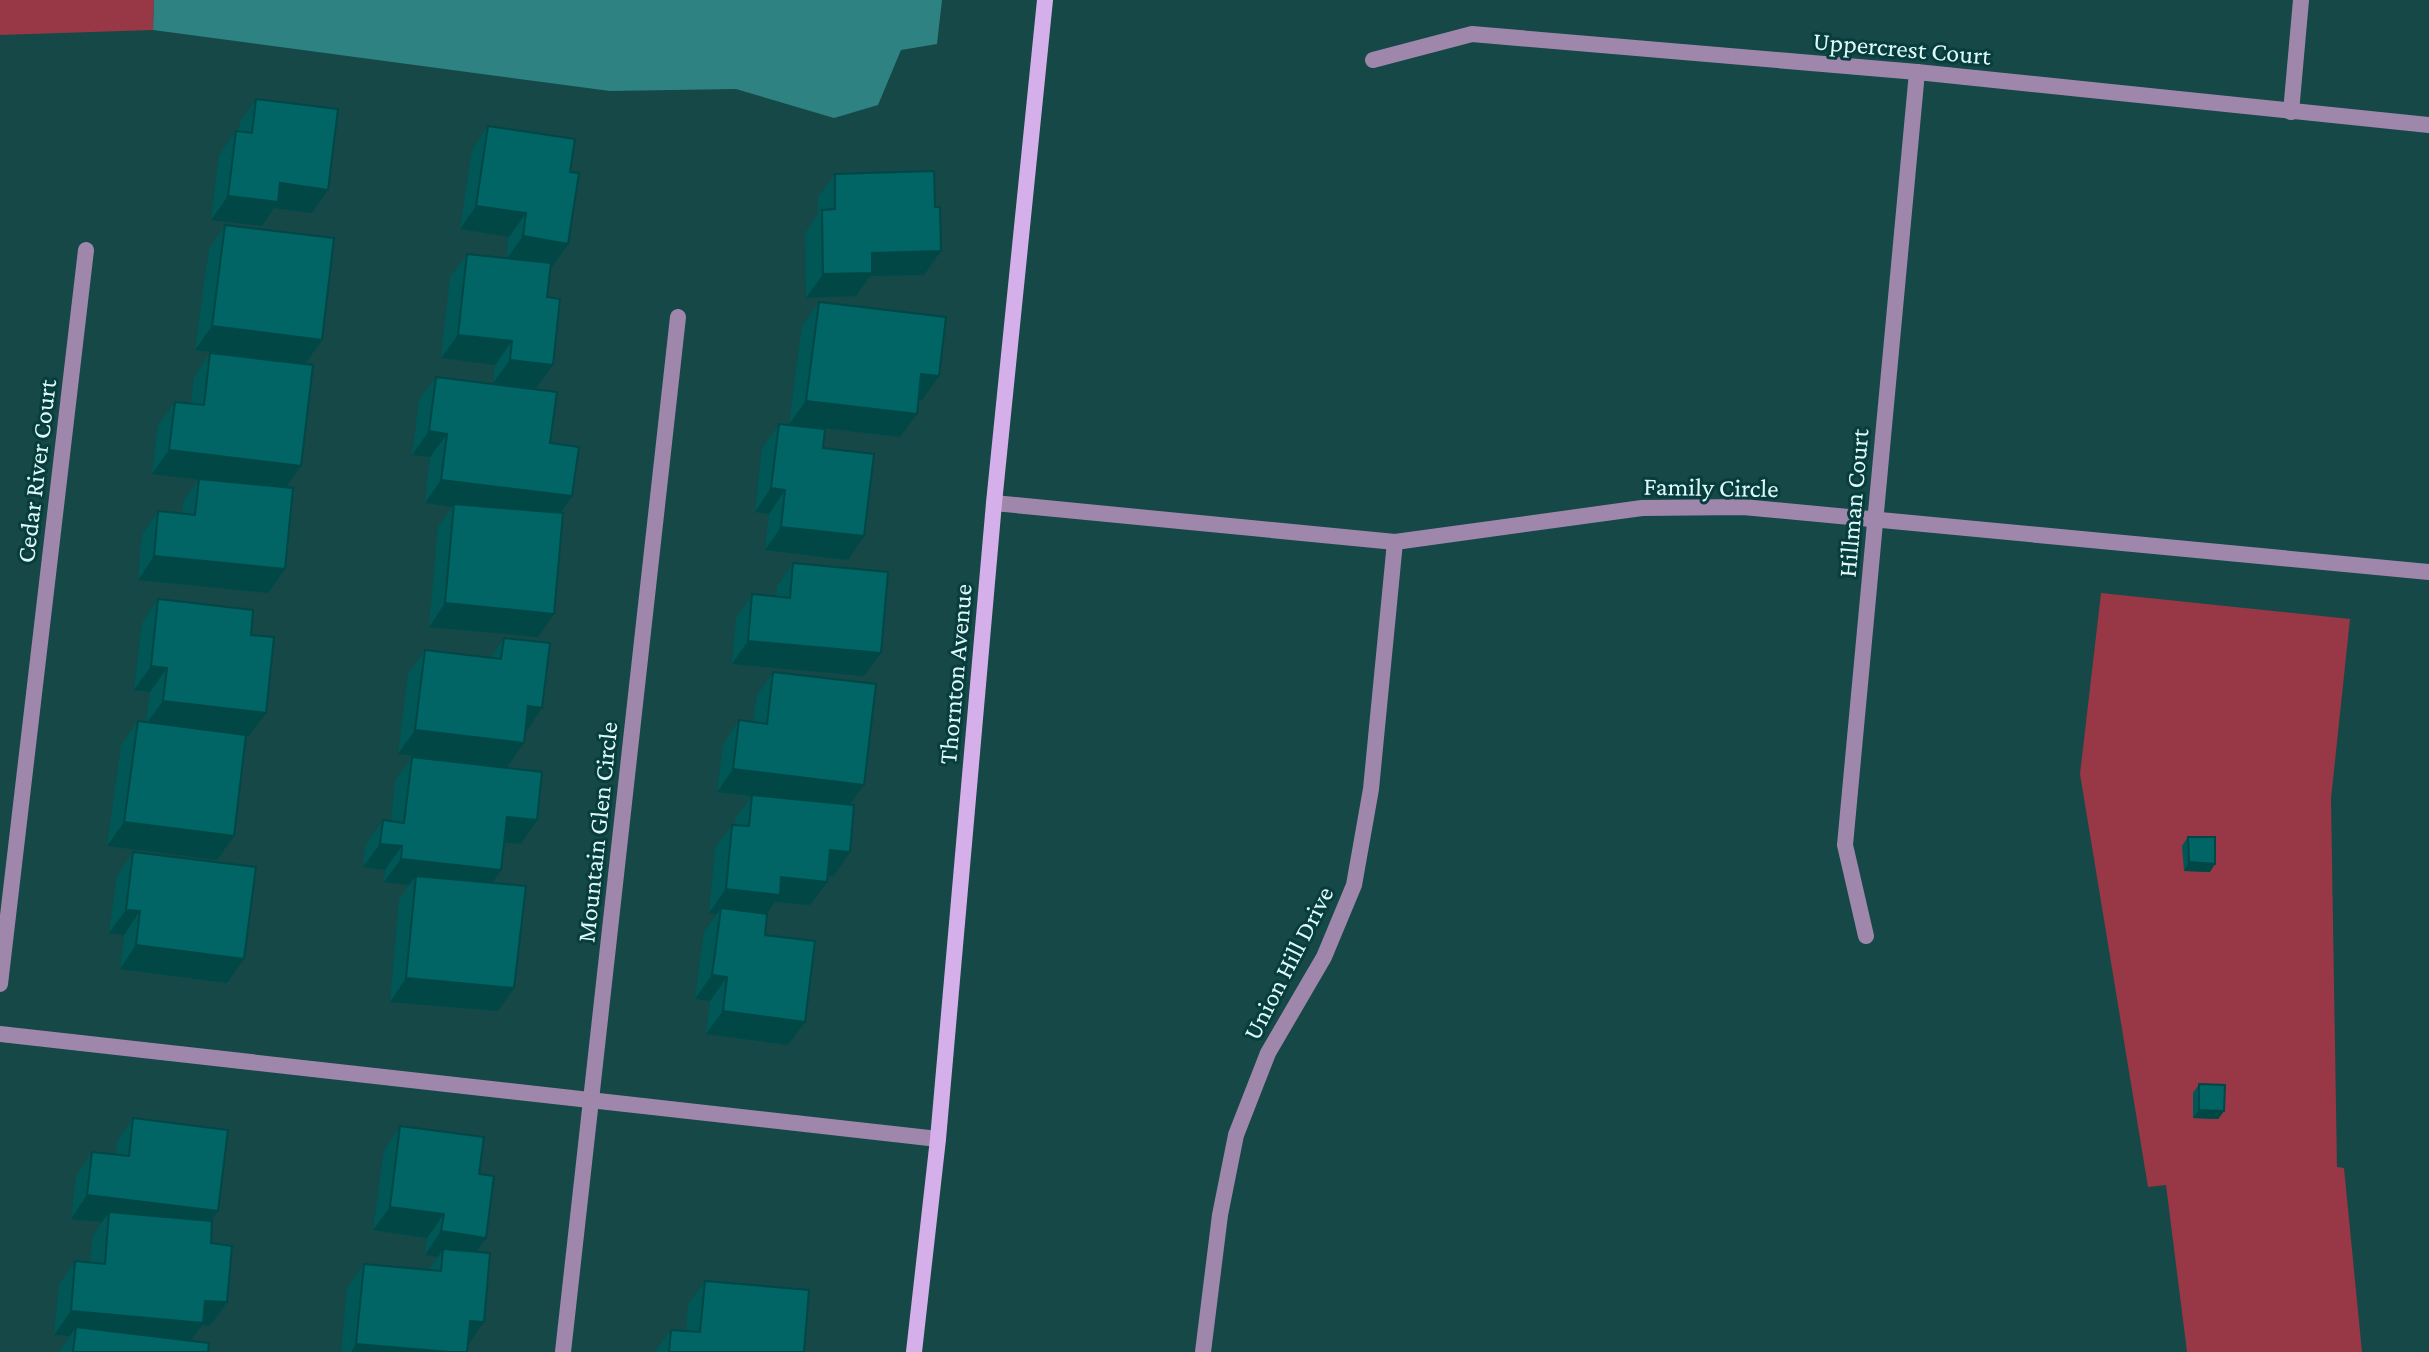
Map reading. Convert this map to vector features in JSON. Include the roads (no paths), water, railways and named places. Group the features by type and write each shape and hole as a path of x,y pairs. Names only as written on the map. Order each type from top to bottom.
{"street":[{"name":"Thornton Avenue","path":"914,1352 938,1139 994,503 1045,0"},
{"path":"2291,112 2301,0"},
{"name":"Uppercrest Court","path":"1373,60 1472,34 1917,72 2429,125"},
{"name":"Hillman Court","path":"1866,936 1845,845 1917,72"},
{"name":"Cedar River Court","path":"0,984 86,250"},
{"name":"Mountain Glen Circle","path":"563,1352 678,317"},
{"name":"Family Circle","path":"994,503 1395,542 1642,508 1743,507 1875,522 2429,572"},
{"name":"Union Hill Drive","path":"1203,1352 1220,1215 1236,1135 1268,1053 1324,957 1354,885 1371,789 1395,542"},
{"path":"0,1034 938,1139"}],"water":[{"path":"154,0 942,0 937,44 901,50 878,105 834,118 736,89 610,91 153,30"}]}
